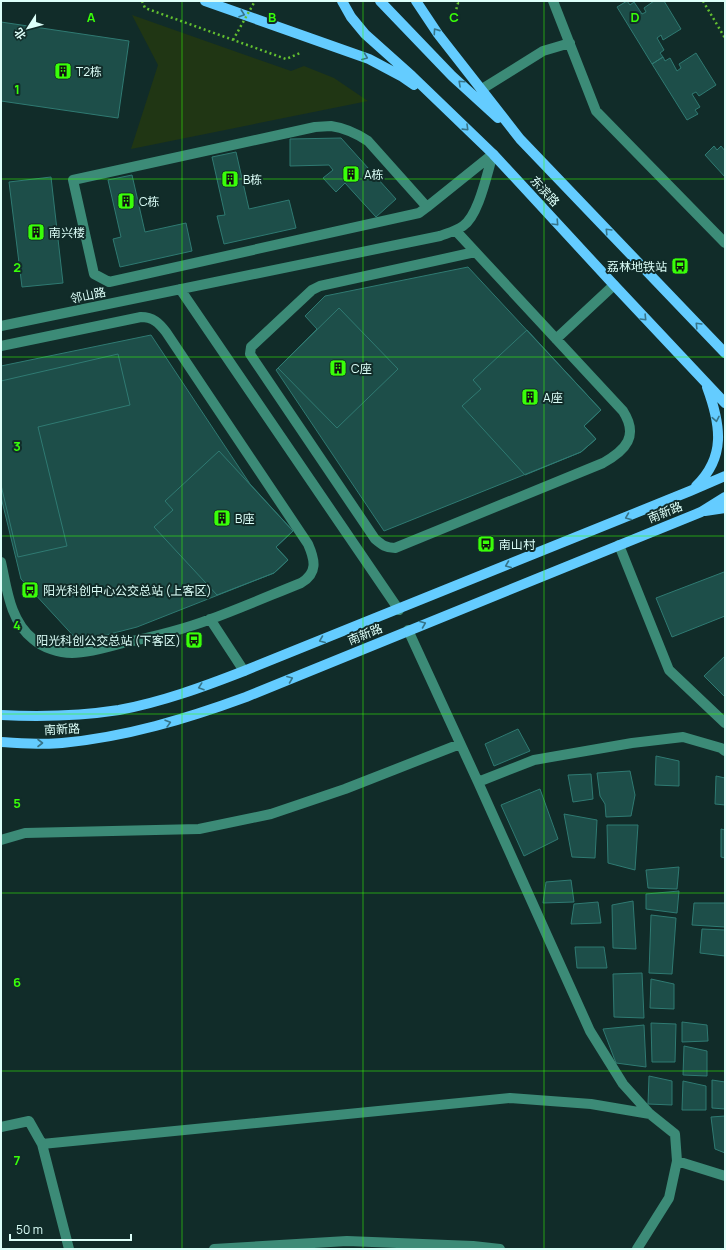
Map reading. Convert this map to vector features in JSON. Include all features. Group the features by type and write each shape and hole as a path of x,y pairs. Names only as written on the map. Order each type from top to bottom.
{"main road":[{"path":"205,1 369,59 402,76 438,101"},
{"name":"东滨路","path":"342,1 351,17 365,34 493,154 614,286 725,403"},
{"path":"380,1 452,76 520,139"},
{"name":"东滨路","path":"416,1 438,34 520,139 725,353"},
{"path":"690,491 701,482 711,470 716,459 719,443 717,423 705,382"},
{"name":"南新路","path":"1,715 54,716 88,714 120,710 181,694 244,672 399,610 725,476"},
{"name":"南新路","path":"1,742 61,743 101,738 134,732 204,712 246,697 701,512 725,497"},
{"path":"701,512 725,508"}],"street":[{"path":"553,1 596,111 725,243"},
{"path":"482,89 543,51 570,43"},
{"path":"427,207 368,141 357,133 345,128 331,126 315,127 72,180 94,274 109,282 419,214 493,154"},
{"path":"474,252 320,286 312,290 251,347 250,354 375,539 388,548 395,548 603,463 624,448 630,436 630,428 623,411 456,231 465,225 476,210 493,154"},
{"name":"邻山路","path":"1,326 440,236 456,231"},
{"path":"556,339 614,286"},
{"path":"180,289 399,610"},
{"path":"1,346 141,317 148,317 161,324 308,544 313,557 313,570 311,576 302,583 210,619 152,637 72,653 57,651 44,646 33,640 21,628 14,615 1,562"},
{"path":"619,545 668,670 725,723"},
{"path":"210,619 244,672"},
{"path":"408,630 590,1031 623,1084 650,1114 675,1134 677,1161 669,1198 637,1249"},
{"path":"478,782 534,760 632,743 683,737 721,748 725,751"},
{"path":"1,840 26,833 199,829 271,814 345,789 460,744"},
{"path":"42,1144 510,1098 590,1104 650,1114"},
{"path":"1,1127 30,1121 42,1144 68,1249"},
{"path":"677,1161 725,1176"},
{"path":"214,1249 347,1241 473,1246 500,1249"}],"path":[{"path":"142,1 145,8 286,59 300,53"},
{"path":"233,40 255,1"},
{"path":"703,1 725,38"},
{"path":"455,14 457,2"}],"green space":[{"path":"132,15 291,71 304,66 334,78 368,101 131,149 158,65"}],"building":[{"path":"627,1 630,5 634,2 642,14 646,12 644,8 654,1 664,1 681,29 663,40 661,35 657,38 664,50 660,53 663,57 652,64 617,7"},
{"name":"T2栋","path":"1,22 129,41 118,118 1,101"},
{"path":"696,53 716,85 699,96 696,92 692,94 700,107 695,110 698,114 687,120 652,64 663,57 665,61 670,58 677,71 681,68 679,64"},
{"name":"A栋","path":"341,138 396,199 376,217 345,183 336,192 323,178 333,170 329,165 290,166 290,139"},
{"path":"714,146 717,150 721,146 725,151 725,177 705,155"},
{"name":"B栋","path":"236,152 249,209 289,200 296,228 224,244 217,216 225,215 212,157"},
{"name":"C栋","path":"132,175 145,232 186,223 192,251 120,267 113,239 121,237 108,180"},
{"name":"南兴楼","path":"51,177 63,283 22,287 9,182"},
{"path":"468,267 601,410 584,426 596,439 581,452 384,531 276,370 317,329 305,316 325,296"},
{"name":"C座","path":"339,308 398,369 337,428 278,368"},
{"name":"A座","path":"527,330 601,410 584,426 596,439 581,452 525,475 462,406 481,389 473,380"},
{"path":"151,335 250,484 293,531 276,547 288,560 274,573 137,627 79,642 21,579 1,497 1,366"},
{"path":"118,354 130,405 38,427 67,546 18,557 1,485 1,381"},
{"name":"B座","path":"219,451 293,531 276,547 288,560 274,573 217,595 154,527 173,510 165,501"},
{"path":"724,572 725,616 672,637 656,598"},
{"path":"725,656 725,697 704,676"},
{"path":"518,729 530,751 494,766 485,744"},
{"path":"656,756 679,761 679,786 655,785"},
{"path":"630,771 635,795 631,816 606,817 605,804 600,796 597,773"},
{"path":"591,774 593,799 573,802 568,775"},
{"path":"716,776 725,778 725,805 715,804"},
{"path":"540,789 558,839 524,856 501,805"},
{"path":"564,814 597,820 595,858 572,857"},
{"path":"607,825 638,825 635,870 608,863"},
{"path":"721,829 725,830 725,858 721,857"},
{"path":"679,867 677,889 648,888 646,870"},
{"path":"571,880 574,902 543,903 546,882"},
{"path":"679,891 677,913 646,909 646,894"},
{"path":"633,901 636,949 613,948 612,905"},
{"path":"598,902 601,923 571,924 574,904"},
{"path":"694,903 725,903 725,927 692,925"},
{"path":"651,915 676,918 672,974 649,973"},
{"path":"702,929 725,930 725,956 700,953"},
{"path":"575,947 604,947 607,968 577,968"},
{"path":"642,973 644,1018 614,1017 613,974"},
{"path":"651,979 674,984 674,1009 650,1008"},
{"path":"682,1022 707,1025 708,1041 682,1042"},
{"path":"651,1023 676,1024 675,1062 652,1062"},
{"path":"644,1025 646,1067 616,1063 603,1029"},
{"path":"684,1046 707,1051 707,1076 683,1075"},
{"path":"649,1076 672,1081 672,1105 648,1104"},
{"path":"712,1080 725,1082 725,1109 712,1108"},
{"path":"683,1081 706,1086 706,1110 682,1110"},
{"path":"725,1116 725,1153 715,1149 711,1117"}],"place":[{"name":"T2栋","path":"63,71"},
{"name":"A栋","path":"351,174"},
{"name":"B栋","path":"230,179"},
{"name":"C栋","path":"126,201"},
{"name":"南兴楼","path":"36,232"},
{"name":"荔林地铁站","path":"680,266"},
{"name":"C座","path":"338,368"},
{"name":"A座","path":"530,397"},
{"name":"B座","path":"222,518"},
{"name":"南山村","path":"486,544"},
{"name":"阳光科创中心公交总站 (上客区)","path":"30,590"},
{"name":"阳光科创公交总站 (下客区)","path":"194,640"}]}
